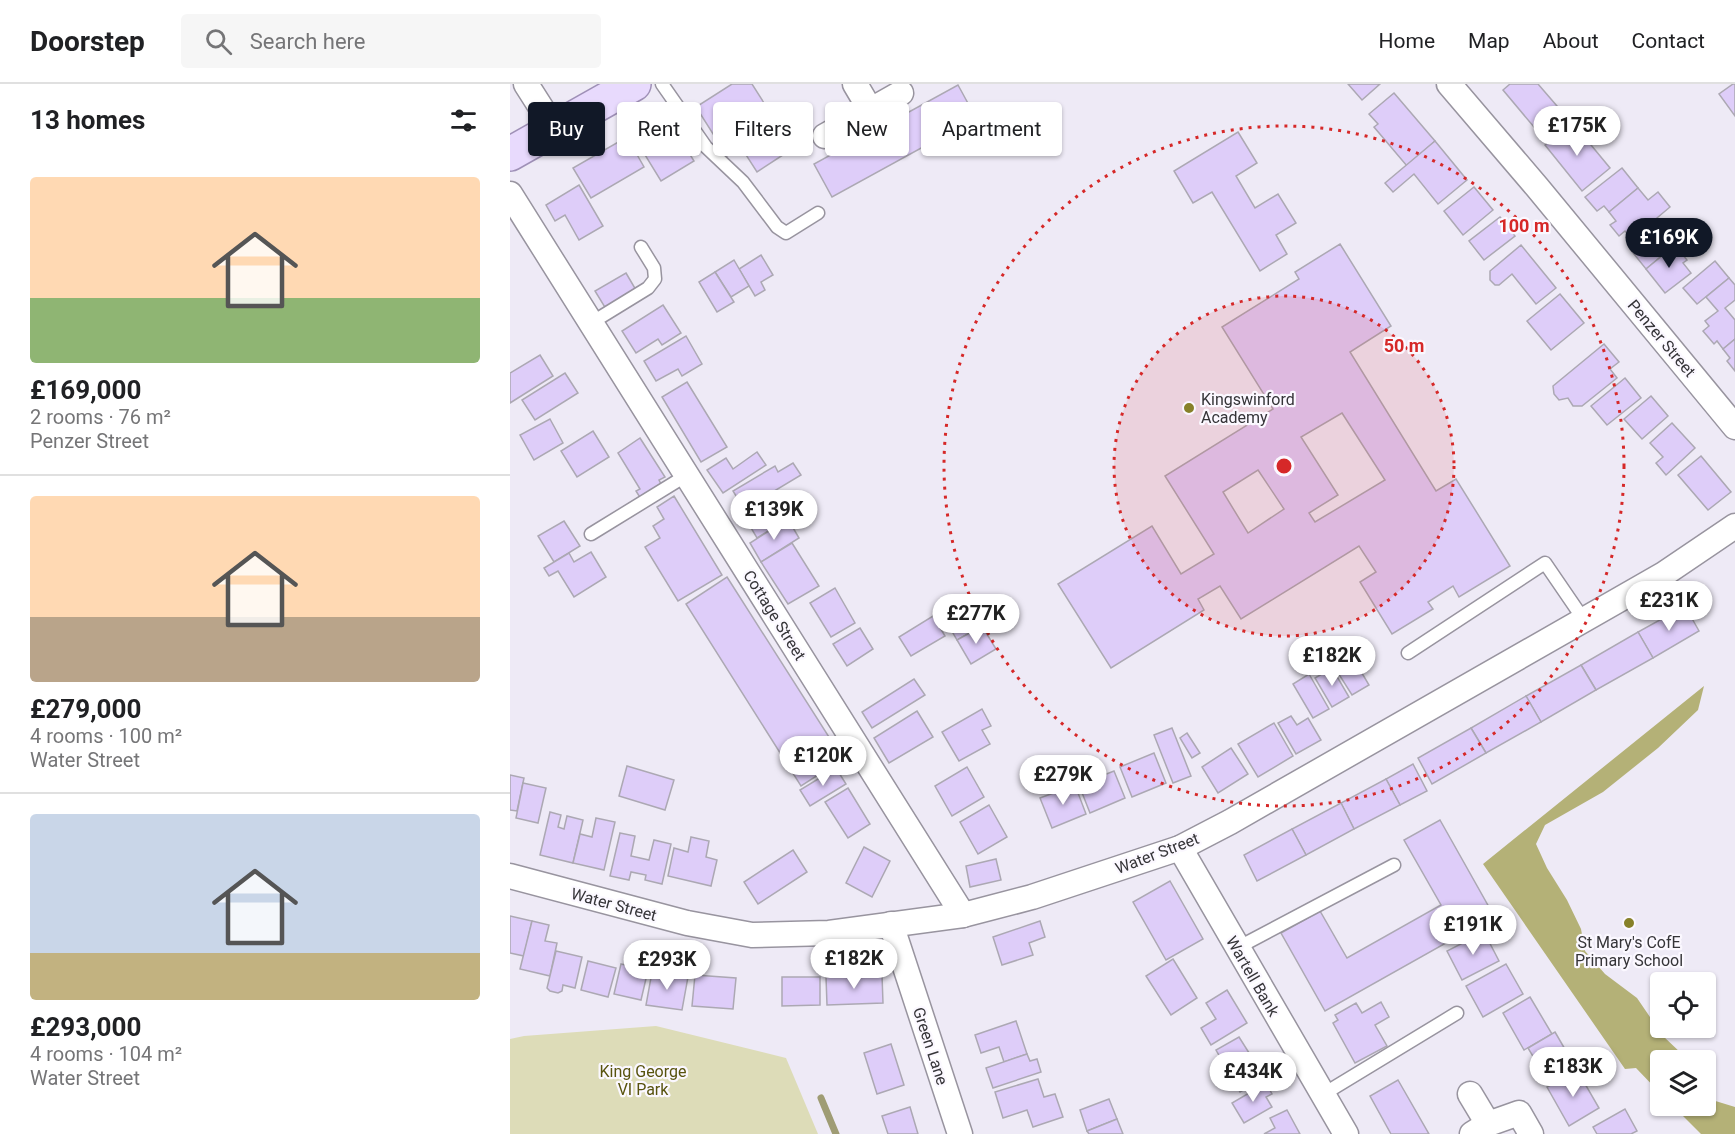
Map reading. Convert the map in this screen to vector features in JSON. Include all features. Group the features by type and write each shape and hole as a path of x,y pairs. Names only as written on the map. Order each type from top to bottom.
{"main road":[{"path":"601,102 634,84"},
{"path":"510,154 528,143"}],"street":[{"path":"526,84 537,102"},
{"path":"855,84 866,102"},
{"name":"Penzer Street","path":"1449,84 1735,427"},
{"path":"886,102 901,93"},
{"name":"Cottage Street","path":"510,194 963,915"},
{"name":"Water Street","path":"510,876 687,923 752,935 829,933 963,915 1032,897 1180,848 1230,822 1664,574 1735,526"},
{"name":"Wartell Bank","path":"1180,848 1346,1134"},
{"name":"Green Lane","path":"891,924 960,1134"},
{"path":"1470,1094 1480,1129 1519,1113 1531,1134"}],"lane":[{"path":"662,84 706,147 743,182 777,227 786,233 818,213"},
{"path":"591,323 648,288 655,279 654,268 641,247"},
{"path":"591,534 687,475"},
{"path":"1408,653 1545,563 1584,620"},
{"path":"1237,948 1394,866"},
{"path":"1322,1095 1457,1013"}],"green space":[{"name":"King George VI Park","path":"656,1026 786,1058 818,1134 510,1134 510,1039"}],"shaded area":[{"path":"1704,686 1698,710 1658,748 1603,792 1545,825 1536,844 1581,929 1585,951 1605,974 1637,998 1650,1017 1650,1038 1665,1038 1678,1050 1650,1050 1650,1083 1636,1068 1625,1069 1483,864"},
{"path":"1716,1101 1735,1107 1735,1134 1701,1134 1683,1116 1716,1116"}],"building":[{"path":"732,84 752,84 763,102 713,102 713,134 701,115 701,104"},
{"path":"1348,84 1380,84 1362,100"},
{"path":"1510,84 1538,84 1563,113 1539,133 1503,90"},
{"path":"1735,84 1735,116 1719,94"},
{"path":"958,85 967,102 927,102"},
{"path":"1394,93 1435,141 1407,166 1374,127 1378,124 1369,114"},
{"path":"921,105 921,148 909,155 909,112"},
{"path":"1572,122 1610,168 1582,191 1545,145"},
{"path":"1238,132 1257,163 1236,176 1255,208 1278,194 1296,223 1276,235 1287,254 1260,271 1212,192 1193,203 1174,171"},
{"path":"1435,141 1467,180 1438,204 1414,174 1393,192 1385,183"},
{"path":"617,143 617,156 638,156 644,167 591,198 573,168 594,156 605,156 605,150"},
{"path":"646,156 691,156 694,161 661,181"},
{"path":"747,156 781,156 757,172"},
{"path":"829,156 907,156 832,197 814,164"},
{"path":"1622,168 1638,188 1609,212 1604,206 1597,211 1585,197"},
{"path":"579,185 603,226 579,240 565,215 555,221 546,205"},
{"path":"1474,187 1493,210 1463,235 1444,211"},
{"path":"1638,188 1648,200 1658,192 1670,207 1632,239 1625,231 1619,236 1610,225 1616,221 1609,212"},
{"path":"1500,217 1515,236 1484,260 1469,241"},
{"path":"1652,231 1660,240 1667,234 1675,245 1646,269 1630,249"},
{"path":"1340,244 1391,326 1350,352 1436,491 1456,479 1510,566 1459,597 1453,586 1428,602 1433,609 1392,634 1360,582 1376,572 1359,546 1241,619 1220,586 1198,599 1204,610 1111,668 1058,584 1152,526 1181,574 1214,554 1165,476 1273,409 1222,327 1299,279 1295,272","holes":["1342,413 1385,480 1315,522 1309,513 1338,495 1301,437","1258,470 1284,509 1248,533 1223,492"]},
{"path":"1521,245 1556,288 1536,304 1512,274 1499,285 1495,285 1490,280 1490,271"},
{"path":"1675,245 1687,260 1683,263 1691,273 1665,293 1646,269"},
{"path":"761,255 773,275 761,282 765,290 755,296 739,269"},
{"path":"734,260 749,286 731,297 715,272"},
{"path":"1715,261 1729,278 1697,304 1683,288"},
{"path":"715,272 734,302 717,312 699,282"},
{"path":"626,273 636,290 606,309 595,291"},
{"path":"1729,278 1735,285 1735,300 1725,308 1735,320 1735,339 1723,349 1717,341 1714,344 1703,331 1709,326 1705,321 1718,311 1706,297"},
{"path":"1560,294 1584,323 1551,350 1527,321"},
{"path":"663,305 681,333 662,345 658,339 636,353 622,331"},
{"path":"686,336 702,364 682,376 678,369 656,381 644,361"},
{"path":"1735,339 1735,371 1727,361 1730,358 1723,349"},
{"path":"1604,344 1619,362 1610,369 1617,378 1582,406 1573,406 1568,398 1559,400 1554,394 1553,386"},
{"path":"540,355 553,376 510,403 510,373"},
{"path":"565,373 578,393 535,420 522,400"},
{"path":"1625,378 1641,398 1607,425 1591,406"},
{"path":"687,382 727,447 701,462 662,397"},
{"path":"1651,396 1668,416 1642,439 1624,419"},
{"path":"550,419 563,443 534,460 520,435"},
{"path":"1672,423 1695,448 1666,475 1656,463 1663,457 1650,443"},
{"path":"593,431 609,457 577,477 561,451"},
{"path":"640,438 665,477 659,480 662,486 641,499 636,491 640,489 618,453"},
{"path":"757,452 766,465 723,493 707,470 726,458 733,469"},
{"path":"1701,456 1731,492 1708,510 1678,475"},
{"path":"793,463 801,475 744,509 733,491 775,466 778,472"},
{"path":"674,496 722,575 678,601 645,547 660,538 653,526 664,519 657,507"},
{"path":"774,498 788,519 757,538 744,516"},
{"path":"788,519 799,538 761,562 750,543"},
{"path":"564,521 580,546 554,562 538,536"},
{"path":"792,543 819,586 788,604 761,562"},
{"path":"591,552 606,577 574,597 558,571 549,576 544,568 569,553 574,562"},
{"path":"727,577 843,759 801,786 686,604"},
{"path":"835,588 855,623 831,637 810,603"},
{"path":"967,600 982,626 957,640 942,614"},
{"path":"1685,606 1699,631 1653,658 1638,632"},
{"path":"933,616 945,636 911,656 899,637"},
{"path":"982,626 996,649 971,664 957,640"},
{"path":"860,628 873,649 847,666 833,644"},
{"path":"1638,632 1653,658 1596,690 1581,665"},
{"path":"1346,646 1369,685 1352,695 1328,657"},
{"path":"1581,665 1596,690 1541,722 1526,696"},
{"path":"1332,668 1349,697 1332,707 1315,678"},
{"path":"1309,674 1329,709 1313,718 1293,684"},
{"path":"914,679 925,695 872,728 862,712"},
{"path":"1526,696 1541,722 1486,753 1471,728"},
{"path":"982,709 991,726 982,730 990,744 959,761 942,732"},
{"path":"917,711 933,737 889,763 874,738"},
{"path":"1291,716 1297,725 1308,718 1321,740 1296,754 1278,723"},
{"path":"1274,723 1293,756 1258,777 1238,744"},
{"path":"1172,728 1191,776 1173,783 1154,735"},
{"path":"1471,728 1486,753 1432,784 1418,758"},
{"path":"1187,733 1200,753 1192,758 1180,738"},
{"path":"1231,748 1248,774 1218,793 1202,767"},
{"path":"1154,753 1166,783 1132,797 1120,767"},
{"path":"1413,764 1427,791 1400,805 1386,779"},
{"path":"627,766 674,780 665,810 619,796"},
{"path":"967,767 984,797 952,816 935,786"},
{"path":"836,768 846,784 810,806 800,790"},
{"path":"1114,771 1125,798 1090,813 1079,785"},
{"path":"510,775 524,778 517,811 510,810"},
{"path":"1386,779 1400,805 1354,829 1341,803"},
{"path":"523,783 546,788 538,823 516,818"},
{"path":"1075,785 1086,814 1052,828 1040,798"},
{"path":"848,788 870,824 848,838 825,802"},
{"path":"1341,803 1354,829 1306,855 1292,829"},
{"path":"989,805 1007,837 978,854 960,822"},
{"path":"550,812 561,815 558,827 564,829 567,816 583,820 573,863 540,855"},
{"path":"596,818 615,822 604,870 573,863 580,834 592,837"},
{"path":"1440,820 1494,916 1325,1011 1281,933 1320,911 1347,958 1441,905 1404,840"},
{"path":"1292,829 1306,855 1257,881 1244,855"},
{"path":"620,833 635,836 631,856 649,860 654,840 671,844 662,884 645,880 646,875 631,872 629,880 610,876"},
{"path":"691,837 709,841 706,857 717,860 711,886 668,876 674,848 688,852"},
{"path":"864,847 890,861 872,897 846,883"},
{"path":"793,850 807,872 758,904 744,882"},
{"path":"996,859 1001,880 970,887 966,866"},
{"path":"1170,881 1203,939 1166,960 1133,902"},
{"path":"510,916 532,921 524,956 510,953"},
{"path":"532,921 549,925 545,941 557,943 550,976 520,969"},
{"path":"1040,921 1045,937 1029,943 1033,955 1002,965 993,937"},
{"path":"1484,932 1499,961 1462,980 1447,951"},
{"path":"556,951 582,957 575,988 563,985 562,991 558,993 547,988"},
{"path":"1173,959 1197,998 1171,1015 1146,976"},
{"path":"588,961 616,968 608,997 581,990"},
{"path":"621,964 648,970 641,1000 614,994"},
{"path":"1506,964 1523,994 1483,1017 1466,986"},
{"path":"652,972 688,977 682,1010 646,1005"},
{"path":"695,975 736,978 733,1009 692,1006"},
{"path":"882,975 883,1003 827,1005 826,977"},
{"path":"782,977 820,977 820,1005 782,1006"},
{"path":"1227,990 1247,1023 1211,1045 1201,1028 1216,1019 1206,1003"},
{"path":"1530,997 1552,1034 1524,1050 1503,1013"},
{"path":"1381,1002 1389,1017 1375,1025 1387,1046 1355,1063 1333,1023 1338,1020 1335,1015 1356,1003 1362,1013"},
{"path":"1016,1021 1027,1054 1004,1062 999,1047 981,1053 975,1035"},
{"path":"1555,1032 1577,1070 1550,1085 1528,1048"},
{"path":"1239,1037 1256,1064 1260,1062 1268,1076 1240,1092 1216,1050"},
{"path":"891,1044 904,1085 877,1094 864,1053"},
{"path":"1027,1054 1030,1061 1037,1059 1041,1072 993,1088 986,1068"},
{"path":"1577,1070 1599,1108 1569,1126 1547,1087"},
{"path":"1038,1079 1044,1097 1055,1094 1063,1117 1033,1127 1027,1110 1003,1118 995,1092"},
{"path":"1398,1080 1429,1134 1391,1134 1370,1096"},
{"path":"1266,1083 1272,1094 1266,1097 1272,1107 1244,1123 1232,1103"},
{"path":"1109,1099 1117,1119 1087,1131 1080,1110"},
{"path":"910,1107 918,1134 888,1134 882,1116"},
{"path":"1625,1109 1637,1131 1631,1134 1597,1134 1593,1127"},
{"path":"1287,1110 1300,1134 1264,1134 1275,1128 1270,1118"},
{"path":"1117,1119 1123,1134 1089,1134 1087,1131"}],"waterway":[{"path":"821,1098 836,1134"}],"place":[{"name":"Kingswinford Academy","path":"1189,408"},
{"name":"St Mary's CofE Primary School","path":"1629,923"}]}
